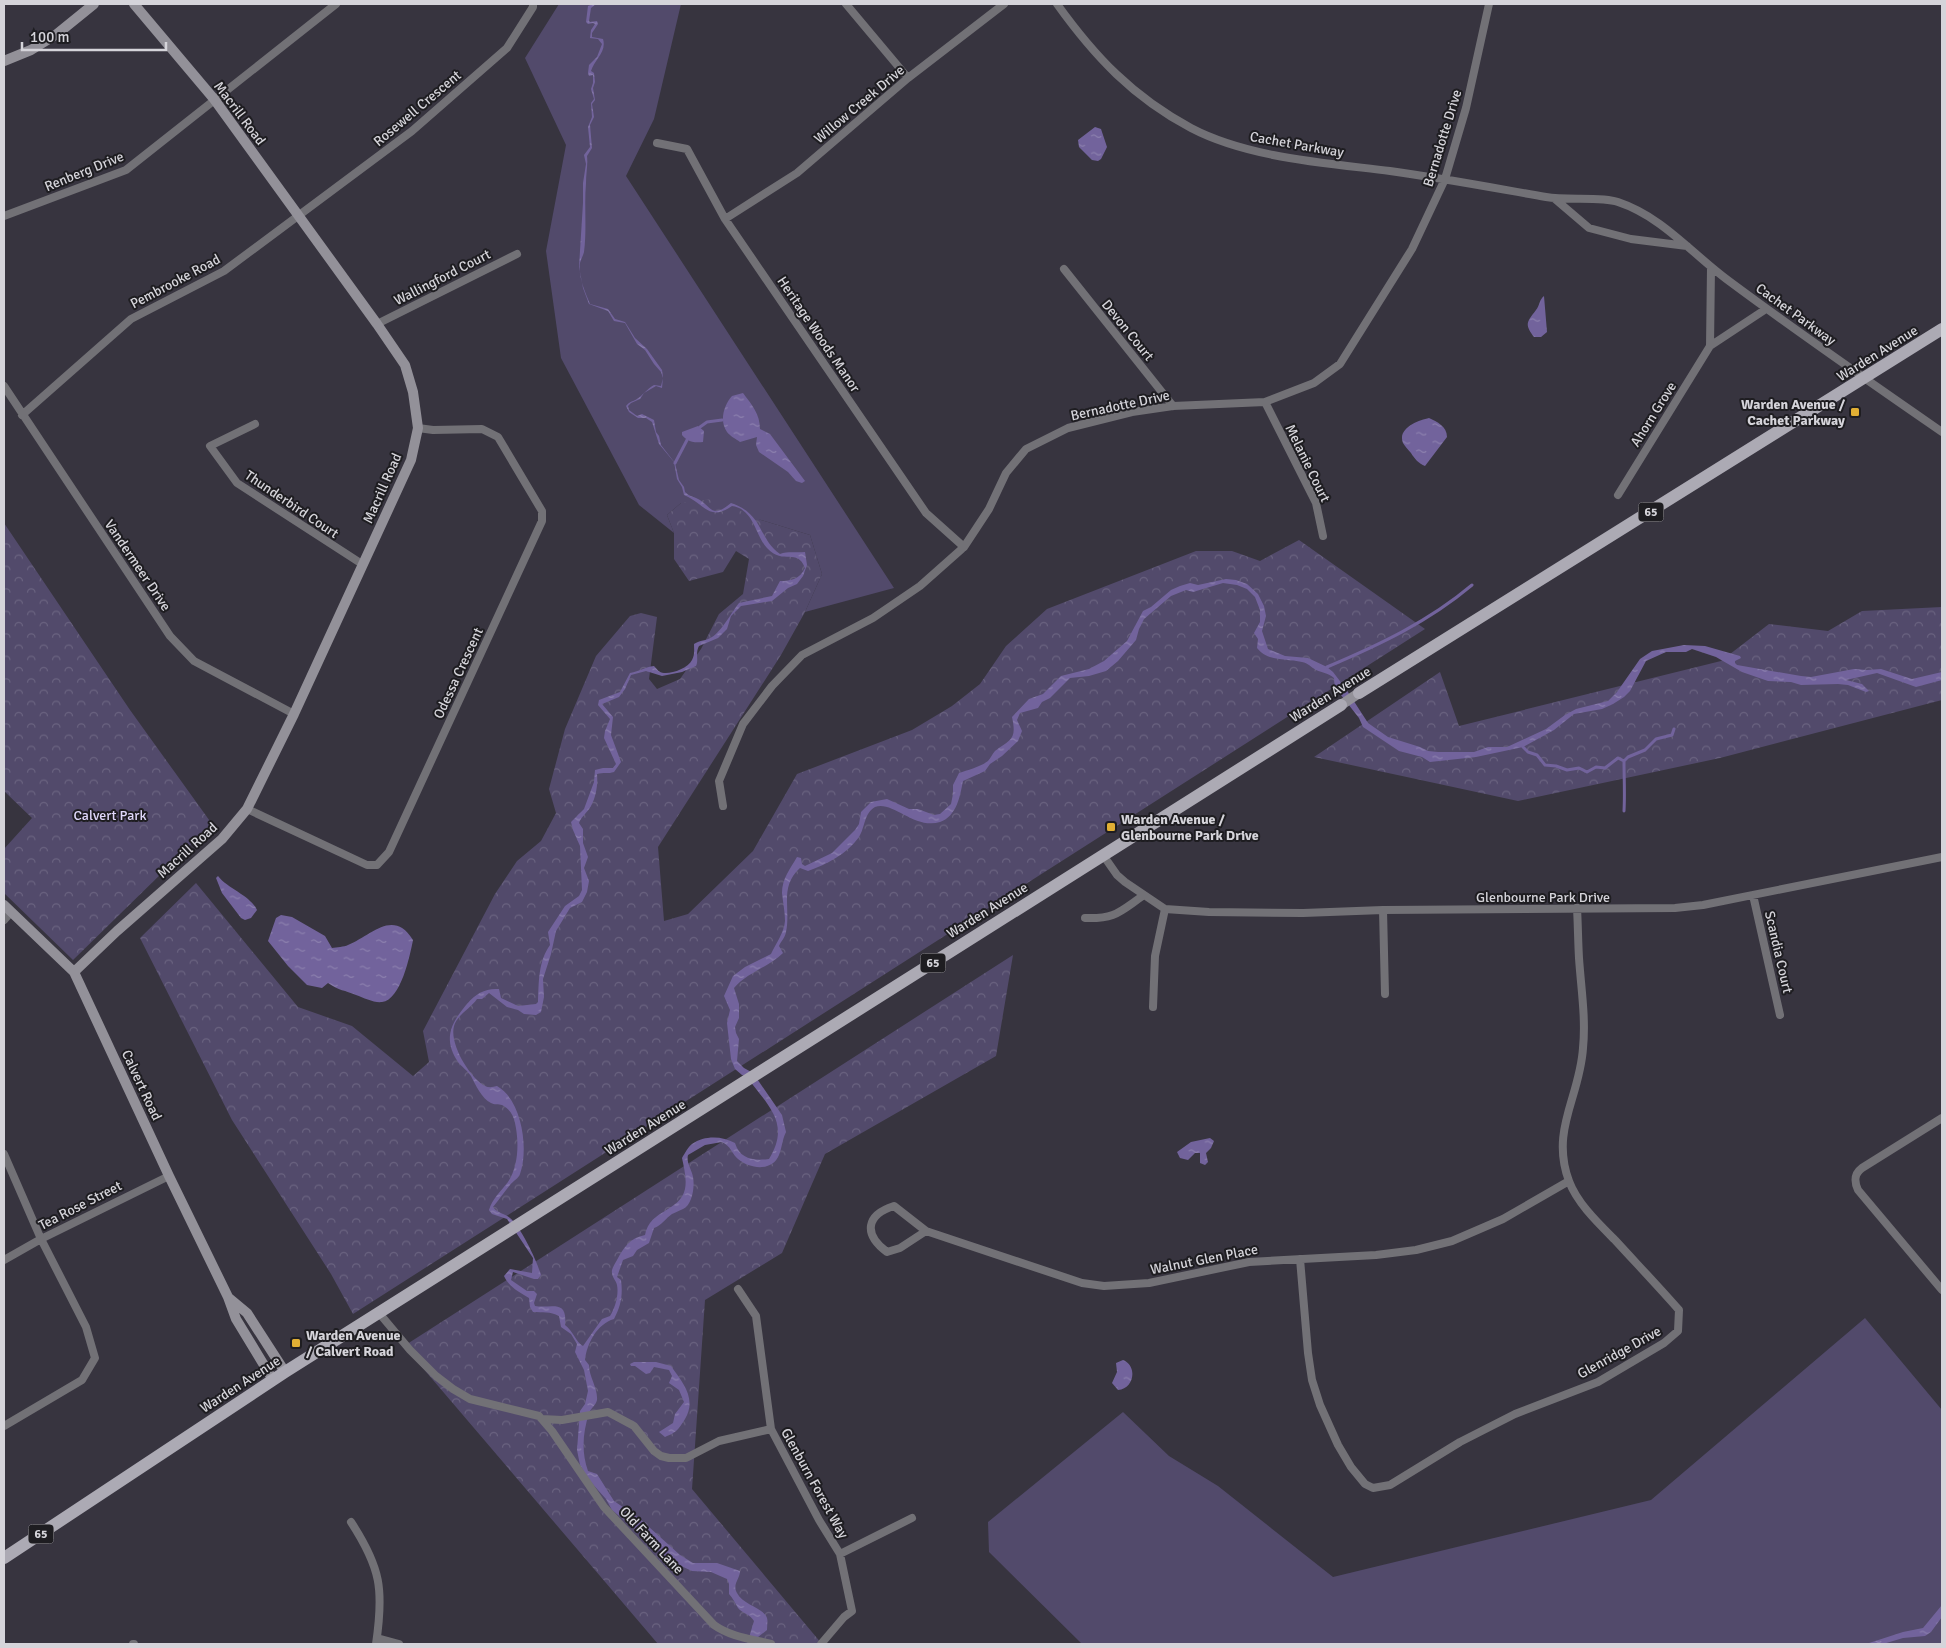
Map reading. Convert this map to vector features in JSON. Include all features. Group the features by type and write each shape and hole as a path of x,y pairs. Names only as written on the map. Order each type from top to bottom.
{"main road":[{"name":"Warden Avenue","path":"1359,694 1942,329"},
{"name":"Warden Avenue","path":"4,1558 285,1372 1341,705"}],"street":[{"path":"4,62 32,50 57,34 94,4"},
{"name":"Macrill Road","path":"74,972 117,931 222,839 247,809 294,714 411,460 418,428 413,392 405,365 214,99 134,4"},
{"name":"Renberg Drive","path":"4,216 126,170 336,4"},
{"name":"Rosewell Crescent","path":"299,216 412,131 507,48 533,8 533,4"},
{"path":"846,4 908,78"},
{"name":"Willow Creek Drive","path":"725,219 797,173 908,78 1004,4"},
{"name":"Cachet Parkway","path":"1057,4 1079,35 1131,89 1192,128 1247,150 1303,160 1445,179 1555,199 1616,201 1653,218 1689,246 1712,268 1766,309 1942,432"},
{"name":"Bernadotte Drive","path":"723,806 718,780 744,724 772,686 802,655 880,613 920,586 964,547 989,509 1006,473 1026,449 1068,428 1132,412 1173,406 1264,402 1314,384 1340,364 1412,249 1445,179 1466,108 1489,4"},
{"name":"Heritage Woods Manor","path":"657,143 687,149 725,219 926,513 964,547"},
{"path":"1555,199 1589,228 1631,239 1689,246"},
{"name":"Pembrooke Road","path":"22,415 131,319 224,271 299,216"},
{"name":"Wallingford Court","path":"377,324 517,254"},
{"path":"1710,346 1712,268"},
{"name":"Devon Court","path":"1064,269 1173,406"},
{"name":"Ahorn Grove","path":"1618,495 1710,346 1766,309"},
{"name":"Vandermeer Drive","path":"4,386 170,636 194,661 294,714"},
{"name":"Melanie Court","path":"1264,402 1316,504 1323,536"},
{"name":"Thunderbird Court","path":"255,424 210,446 237,483 362,564"},
{"name":"Odessa Crescent","path":"247,809 367,865 377,865 389,852 542,521 542,512 498,437 482,429 433,430 418,428"},
{"name":"Warden Avenue","path":"1341,705 1359,694"},
{"name":"Glenbourne Park Drive","path":"1103,855 1117,875 1165,909 1209,912 1303,913 1383,910 1675,908 1703,905 1942,857"},
{"path":"1085,918 1112,916 1144,895"},
{"name":"Scandia Court","path":"1753,895 1780,1015"},
{"name":"Glenridge Drive","path":"1300,1259 1312,1380 1320,1405 1338,1446 1357,1475 1365,1484 1373,1488 1390,1486 1460,1442 1515,1414 1598,1382 1664,1343 1678,1331 1679,1310 1596,1220 1575,1194 1563,1161 1564,1124 1582,1069 1584,1047 1584,1002 1579,958 1577,908"},
{"path":"1153,1007 1155,956 1165,909"},
{"path":"1383,910 1385,994"},
{"name":"Calvert Road","path":"6,912 74,972 169,1176 228,1297 236,1320 273,1380"},
{"path":"1942,1118 1862,1168 1856,1175 1855,1180 1858,1190 1942,1290"},
{"path":"4,1154 41,1238 86,1327 95,1358 82,1380 4,1426"},
{"name":"Tea Rose Street","path":"4,1260 41,1238 169,1176"},
{"name":"Walnut Glen Place","path":"926,1231 900,1248 887,1252 878,1245 871,1235 871,1222 881,1210 894,1206 926,1231 1082,1283 1104,1286 1149,1283 1248,1262 1416,1250 1452,1241 1503,1218 1569,1181"},
{"path":"738,1289 756,1316 771,1430"},
{"name":"Calvert Road","path":"228,1297 247,1313 285,1372"},
{"name":"Glenburn Forest Way","path":"379,1313 410,1350 436,1376 470,1399 539,1416 542,1419 562,1420 608,1412 634,1426 649,1445 661,1456 674,1459 686,1458 719,1441 771,1430 840,1554"},
{"name":"Old Farm Lane","path":"542,1419 604,1507 714,1625 724,1632 771,1644"},
{"path":"821,1644 844,1617 852,1611 840,1554 912,1518"},
{"path":"351,1522 371,1555 380,1586 376,1641 399,1644"}],"green space":[{"path":"559,4 681,4 654,119 626,176 894,588 805,612 822,574 810,535 761,520 681,503 667,515 674,533 639,505 561,358 546,251 566,145 525,58"},
{"path":"713,499 761,520 810,535 822,574 805,612 781,655 658,847 664,921 688,914 753,851 797,774 912,730 952,706 980,684 1006,646 1047,609 1196,551 1232,551 1260,561 1299,540 1425,629 353,1314 331,1274 232,1120 140,938 196,883 298,1007 352,1026 413,1076 429,1062 423,1031 495,894 517,861 541,841 556,813 549,789 565,729 596,656 630,616 641,613 657,617 649,679 657,689 680,679 701,649 719,614 743,594 749,559 736,551 723,572 689,581 674,559 674,533 667,515 681,503"},
{"name":"Calvert Park","path":"4,523 130,710 212,824 73,960 4,893 4,849 32,818 4,791"},
{"path":"1942,607 1942,700 1720,758 1518,801 1314,757 1440,672 1459,726 1721,661 1769,624 1828,631 1862,611"},
{"path":"1013,955 996,1056 825,1154 782,1253 705,1300 692,1489 822,1644 658,1644 404,1346"},
{"path":"1865,1318 1942,1410 1942,1644 1082,1644 989,1552 988,1522 1123,1412 1169,1456 1218,1486 1333,1577 1651,1500"}],"water":[{"path":"596,4 591,8 589,21 597,21 598,24 592,33 592,37 603,39 604,44 602,52 591,71 594,73 595,82 593,88 595,100 592,104 594,117 590,125 592,148 587,156 585,243 580,263 580,272 579,267 583,183 586,164 584,155 590,147 588,127 592,117 591,103 594,99 591,89 593,75 589,76 588,73 589,65 597,57 602,44 598,39 590,38 591,30 595,24 588,24 586,22 588,6"},
{"path":"1095,127 1101,129 1107,147 1098,161 1092,160 1079,147 1078,140"},
{"path":"582,282 590,304 608,309 615,319 625,322 635,338 647,349 662,370 663,378 661,372 645,350 637,344 625,323 614,321 608,311 589,304 583,288"},
{"path":"1544,296 1547,332 1541,337 1534,337 1528,323"},
{"path":"663,379 662,388 656,386 644,393 654,385 661,386"},
{"path":"644,393 640,399 628,406 629,410 637,416 642,414 654,420 661,445 675,463 679,480 685,492 715,511 719,511 731,503 742,508 755,520 773,548 780,554 805,552 807,565 803,576 797,584 788,588 772,601 741,606 731,616 727,629 718,638 699,646 696,666 682,672 662,676 646,671 631,675 619,697 602,704 613,717 611,735 621,762 614,772 597,774 597,787 594,799 579,823 583,829 583,843 588,857 584,868 589,881 587,892 582,902 570,908 556,931 543,979 544,997 541,1012 536,1015 524,1014 507,1007 489,993 482,999 477,999 458,1018 454,1026 455,1042 467,1068 485,1086 497,1086 506,1093 518,1113 521,1126 524,1152 520,1174 493,1207 496,1211 510,1218 524,1236 541,1275 538,1279 534,1279 513,1272 511,1280 527,1291 534,1291 537,1294 535,1306 557,1306 561,1308 564,1311 565,1325 583,1346 602,1319 610,1316 613,1309 617,1297 617,1289 612,1270 622,1251 631,1241 645,1235 653,1220 682,1197 686,1181 682,1158 691,1145 702,1139 714,1137 725,1139 735,1143 740,1153 744,1156 758,1160 769,1159 775,1146 778,1135 774,1115 747,1077 735,1069 731,1059 727,1023 730,1010 724,996 733,976 745,967 771,954 780,938 785,921 782,893 783,883 797,857 801,858 802,864 805,866 832,853 855,830 859,824 861,812 871,802 887,799 909,809 918,809 934,815 940,814 951,804 953,785 959,773 985,763 995,751 1009,741 1014,730 1012,717 1029,699 1043,694 1061,676 1089,669 1104,661 1127,641 1143,611 1151,607 1171,590 1190,583 1198,585 1226,579 1247,584 1258,594 1264,606 1266,616 1262,631 1268,649 1285,656 1308,658 1327,667 1346,689 1368,723 1388,737 1428,751 1474,752 1488,747 1507,747 1546,729 1576,709 1608,701 1617,692 1640,659 1652,651 1684,645 1705,646 1740,656 1741,658 1735,661 1737,665 1801,676 1811,677 1854,669 1881,669 1912,679 1942,672 1942,680 1916,687 1877,673 1846,680 1862,684 1869,691 1866,692 1848,685 1801,685 1791,682 1768,681 1742,672 1716,657 1692,649 1686,652 1666,652 1646,661 1630,691 1624,697 1602,709 1574,714 1554,730 1523,747 1476,757 1430,762 1422,757 1399,751 1363,727 1359,718 1335,689 1332,676 1316,670 1308,664 1272,658 1261,652 1257,648 1258,639 1254,633 1260,622 1260,610 1255,597 1247,589 1223,583 1193,592 1186,590 1171,596 1144,619 1136,640 1118,661 1106,671 1089,676 1070,678 1050,698 1042,702 1038,708 1020,713 1017,720 1022,731 1018,741 990,764 985,771 963,781 957,805 946,819 940,822 922,822 882,806 871,810 859,837 849,849 829,862 808,871 800,868 794,875 788,890 786,932 779,946 783,953 734,988 739,1004 739,1018 735,1027 739,1039 737,1061 753,1073 782,1115 786,1132 779,1155 771,1164 754,1167 738,1159 722,1142 705,1145 688,1155 694,1181 689,1204 654,1228 649,1243 637,1250 633,1256 623,1260 617,1277 621,1280 622,1285 622,1296 618,1310 614,1319 603,1325 594,1335 588,1347 585,1360 589,1365 597,1396 597,1400 589,1413 584,1434 584,1456 588,1471 597,1474 614,1501 639,1518 680,1555 693,1563 717,1563 740,1571 735,1587 737,1593 744,1601 762,1612 767,1618 767,1630 758,1637 755,1644 747,1644 754,1621 738,1608 729,1594 727,1579 711,1572 692,1571 668,1560 654,1545 612,1510 580,1465 577,1450 580,1411 585,1404 588,1391 584,1370 575,1352 577,1344 571,1334 561,1327 559,1316 556,1314 533,1312 530,1307 529,1298 515,1289 506,1280 504,1276 510,1269 532,1273 533,1258 507,1219 492,1214 489,1210 494,1199 512,1175 516,1161 517,1145 514,1120 507,1108 491,1103 482,1095 471,1076 458,1062 453,1053 450,1038 453,1024 457,1017 470,1000 482,992 490,989 499,989 501,998 518,1006 536,1004 538,1002 541,965 550,945 548,932 565,906 579,896 582,890 580,846 571,822 584,809 594,782 595,770 613,768 616,764 604,738 610,719 598,705 599,700 620,692 630,673 654,666 659,672 664,673 683,668 693,658 694,644 715,634 739,603 772,596 780,581 795,579 801,575 805,568 798,559 779,556 767,548 750,517 739,508 732,506 718,512 712,512 684,495 677,479 674,462 659,444 652,422 646,418 638,418 629,412 626,406"},
{"path":"743,393 757,414 760,429 770,434 805,481 802,483 796,481 788,472 759,452 756,445 757,437 740,442 727,432 723,423 725,408 732,396"},
{"path":"1429,418 1443,427 1447,437 1425,466 1415,459 1403,443 1402,438 1403,433 1410,426"},
{"path":"698,426 704,431 703,442 691,442 682,435 682,432"},
{"path":"218,876 254,905 257,910 251,918 245,920 241,918 222,893 216,878"},
{"path":"281,915 292,917 325,936 332,948 346,946 382,927 398,926 413,940 404,976 394,994 389,999 379,1002 339,989 328,983 322,988 307,985 288,966 268,941 276,918"},
{"path":"1210,1138 1214,1141 1206,1153 1208,1162 1205,1165 1200,1163 1200,1153 1195,1153 1188,1160 1180,1158 1177,1152 1191,1142"},
{"path":"1123,1360 1131,1367 1132,1377 1128,1386 1118,1390 1112,1383 1117,1372 1116,1363"},
{"path":"634,1362 656,1362 671,1366 687,1391 690,1405 685,1419 675,1432 665,1437 659,1432 673,1423 675,1414 684,1402 679,1390 669,1383 672,1376 669,1370 654,1367 650,1373 646,1374 635,1366 631,1366 630,1364"},
{"path":"1942,1605 1942,1617 1931,1632 1925,1636 1903,1638 1883,1644 1866,1644 1903,1632 1923,1628"}],"waterway":[{"path":"700,427 707,422 722,420"},
{"path":"675,463 687,440"},
{"path":"1327,667 1403,632 1438,610 1472,585"},
{"path":"1624,761 1628,757 1645,750 1656,739 1672,735 1674,729"},
{"path":"1523,747 1528,752 1537,755 1545,765 1567,770 1579,768 1587,772 1596,767 1605,768 1618,758 1624,761"},
{"path":"1624,761 1624,811"}],"place":[{"name":"Warden Avenue / Cachet Parkway","path":"1855,412"},
{"name":"Warden Avenue / Glenbourne Park Drive","path":"1111,827"},
{"name":"Warden Avenue / Calvert Road","path":"296,1343"}]}
